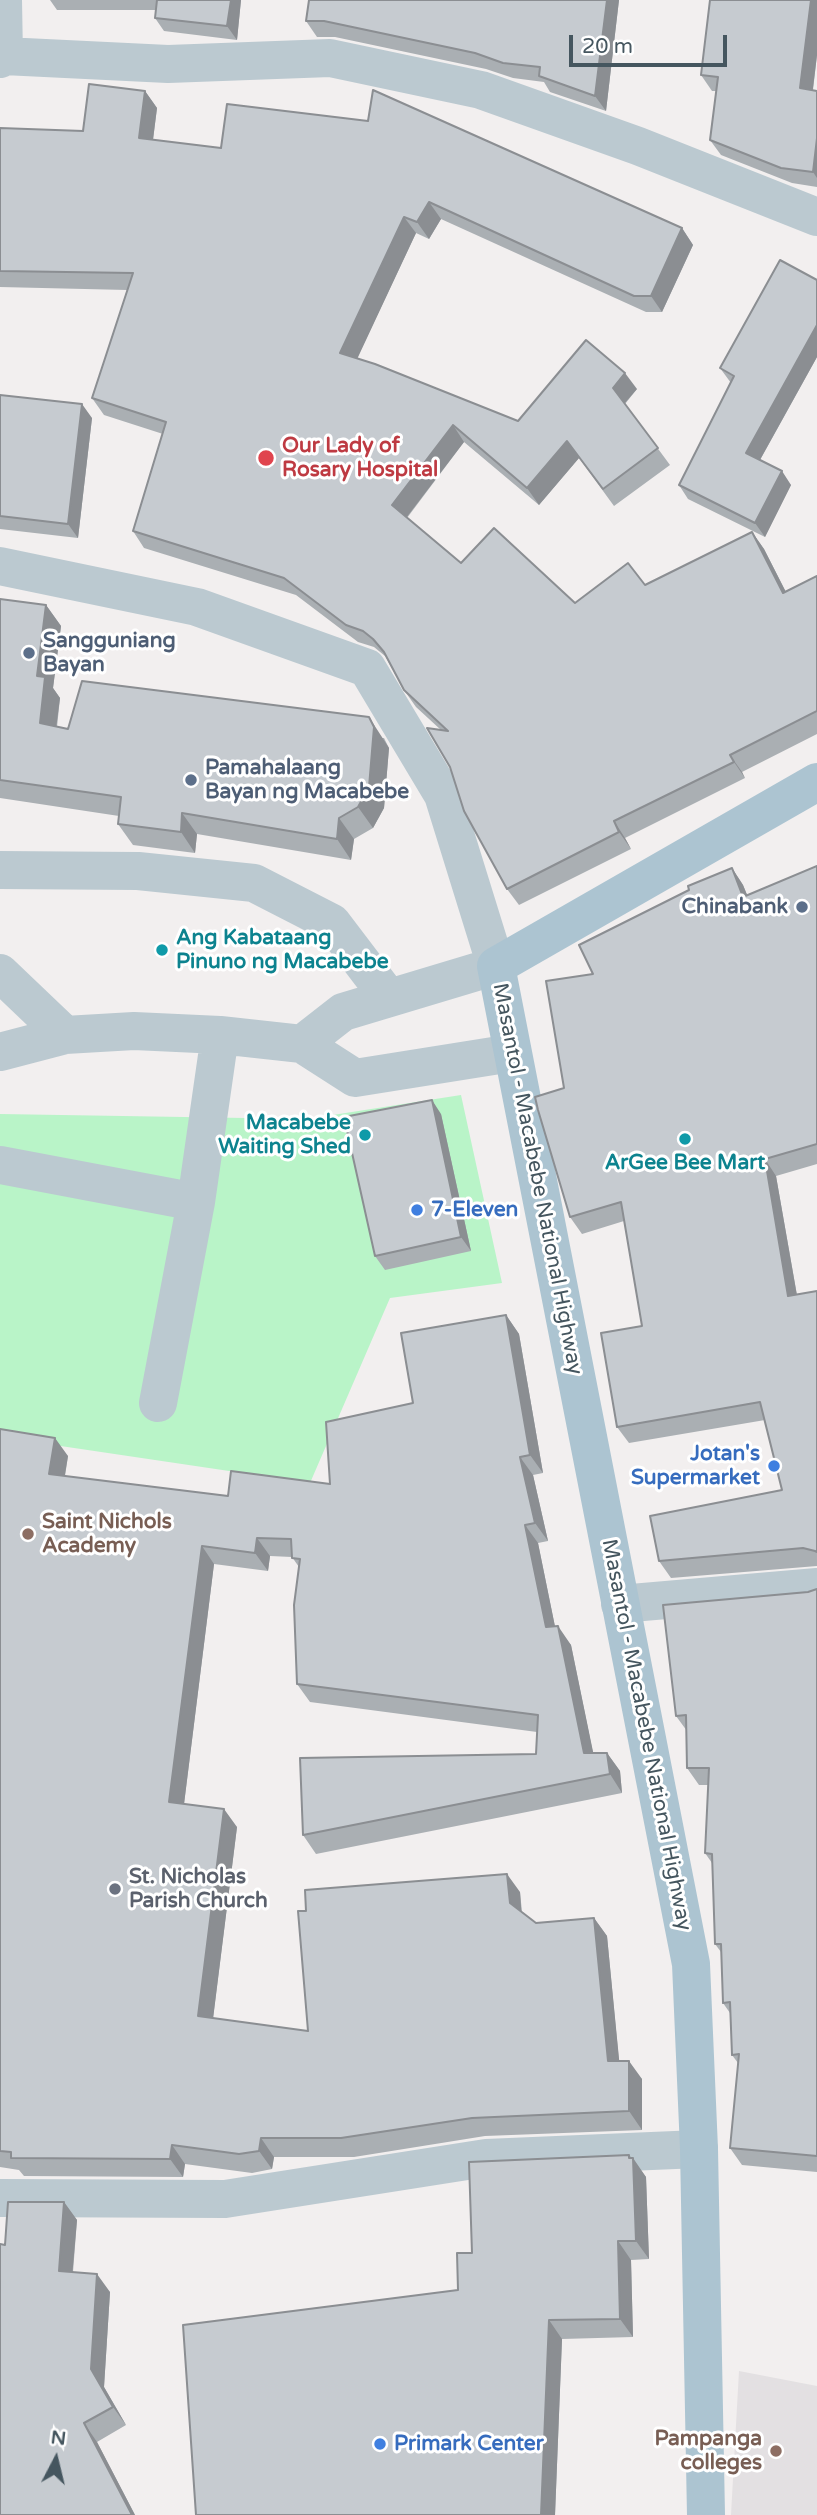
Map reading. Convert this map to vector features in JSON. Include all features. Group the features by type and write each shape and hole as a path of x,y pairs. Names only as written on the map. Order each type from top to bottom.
{"main road":[{"path":"496,966 817,782"},
{"name":"Masantol - Macabebe National Highway","path":"496,966 691,1964 699,2149 706,2515"}],"street":[{"path":"4,0 2,57 168,64 330,58 481,90 638,146 817,217"},
{"path":"0,566 197,607 367,668 443,796 496,966 343,1012 302,1044"},
{"path":"0,870 138,871 254,883 332,923 389,998"},
{"path":"0,973 65,1035"},
{"path":"0,1052 65,1035 134,1031 220,1035 302,1044 355,1078 512,1053"},
{"path":"158,1403 196,1202 220,1035"},
{"path":"0,1165 196,1202"},
{"path":"620,1604 817,1587"},
{"path":"0,2198 225,2199 486,2158 699,2149"}],"shaded area":[{"name":"Pampanga colleges","path":"739,2371 817,2386 817,2515 731,2515"}],"green space":[{"path":"461,1095 502,1283 390,1298 310,1483 0,1437 0,1114 307,1119"}],"building":[{"path":"157,0 231,0 227,26 155,18"},
{"path":"309,0 607,0 595,96 539,76 540,67 503,63 475,53 324,21 306,21"},
{"path":"710,0 811,0 800,88 817,91 817,138 813,172 781,168 710,140 718,77 701,75"},
{"path":"89,84 145,91 139,138 221,148 227,104 368,121 373,90 682,228 651,296 634,296 429,202 417,222 404,217 340,353 375,364 518,421 586,340 625,373 613,388 658,448 603,489 567,441 527,488 453,425 392,505 461,563 494,528 575,603 628,563 645,585 752,532 783,593 817,576 817,711 730,755 734,762 614,821 619,832 507,889 464,811 450,767 427,728 448,731 404,690 384,652 373,639 363,631 346,625 284,578 133,531 166,422 92,398 133,273 0,271 0,128 83,131"},
{"path":"780,260 817,280 817,325 746,453 782,471 755,523 679,485 734,376 720,368"},
{"path":"0,395 82,404 68,524 0,516"},
{"name":"Pamahalaang Bayan ng Macabebe","path":"0,599 46,605 37,676 45,677 40,723 68,729 82,681 369,717 374,727 369,787 358,807 339,818 337,839 182,813 181,832 118,824 121,797 0,780"},
{"path":"817,866 817,1144 765,1159 788,1296 817,1291 817,1552 803,1548 659,1561 650,1516 782,1490 760,1402 617,1427 601,1333 642,1326 621,1202 570,1217 538,1110 535,1097 564,1088 546,981 593,974 579,945 689,890 688,886 732,868 743,897"},
{"path":"432,1100 461,1237 375,1256 344,1117"},
{"path":"506,1315 530,1455 520,1457 535,1523 525,1525 546,1627 558,1626 584,1753 607,1753 610,1774 303,1835 300,1758 536,1754 538,1715 297,1684 294,1605 300,1559 292,1558 291,1539 257,1538 255,1553 202,1546 169,1802 224,1809 198,2016 308,2031 298,1911 306,1911 305,1890 507,1874 510,1903 536,1923 594,1918 608,2061 629,2061 629,2111 472,2118 341,2138 261,2138 259,2151 239,2154 172,2145 170,2159 11,2158 11,2152 0,2151 0,1429 55,1438 49,1474 228,1496 231,1471 330,1484 326,1422 413,1403 401,1333"},
{"path":"817,1589 817,2156 730,2148 739,2054 732,2055 730,2002 723,2003 721,1944 715,1944 712,1854 705,1853 709,1768 687,1768 686,1715 676,1716 663,1605"},
{"name":"Primark Center","path":"629,2155 629,2158 633,2158 636,2241 618,2241 620,2319 549,2320 541,2515 196,2515 183,2325 458,2290 457,2253 472,2253 469,2162"},
{"path":"8,2202 64,2202 59,2271 97,2274 91,2369 113,2407 84,2423 132,2515 0,2515 0,2244 5,2245"}],"place":[{"name":"Our Lady of Rosary Hospital","path":"266,458"},
{"name":"Sangguniang Bayan","path":"29,653"},
{"name":"Pamahalaang Bayan ng Macabebe","path":"191,780"},
{"name":"Chinabank","path":"802,907"},
{"name":"Ang Kabataang Pinuno ng Macabebe","path":"162,950"},
{"name":"Macabebe Waiting Shed","path":"365,1135"},
{"name":"ArGee Bee Mart","path":"685,1139"},
{"name":"7-Eleven","path":"417,1210"},
{"name":"Jotan's Supermarket","path":"774,1466"},
{"name":"Saint Nichols Academy","path":"28,1534"},
{"name":"St. Nicholas Parish Church","path":"115,1889"},
{"name":"Primark Center","path":"380,2444"},
{"name":"Pampanga colleges","path":"776,2451"}]}
